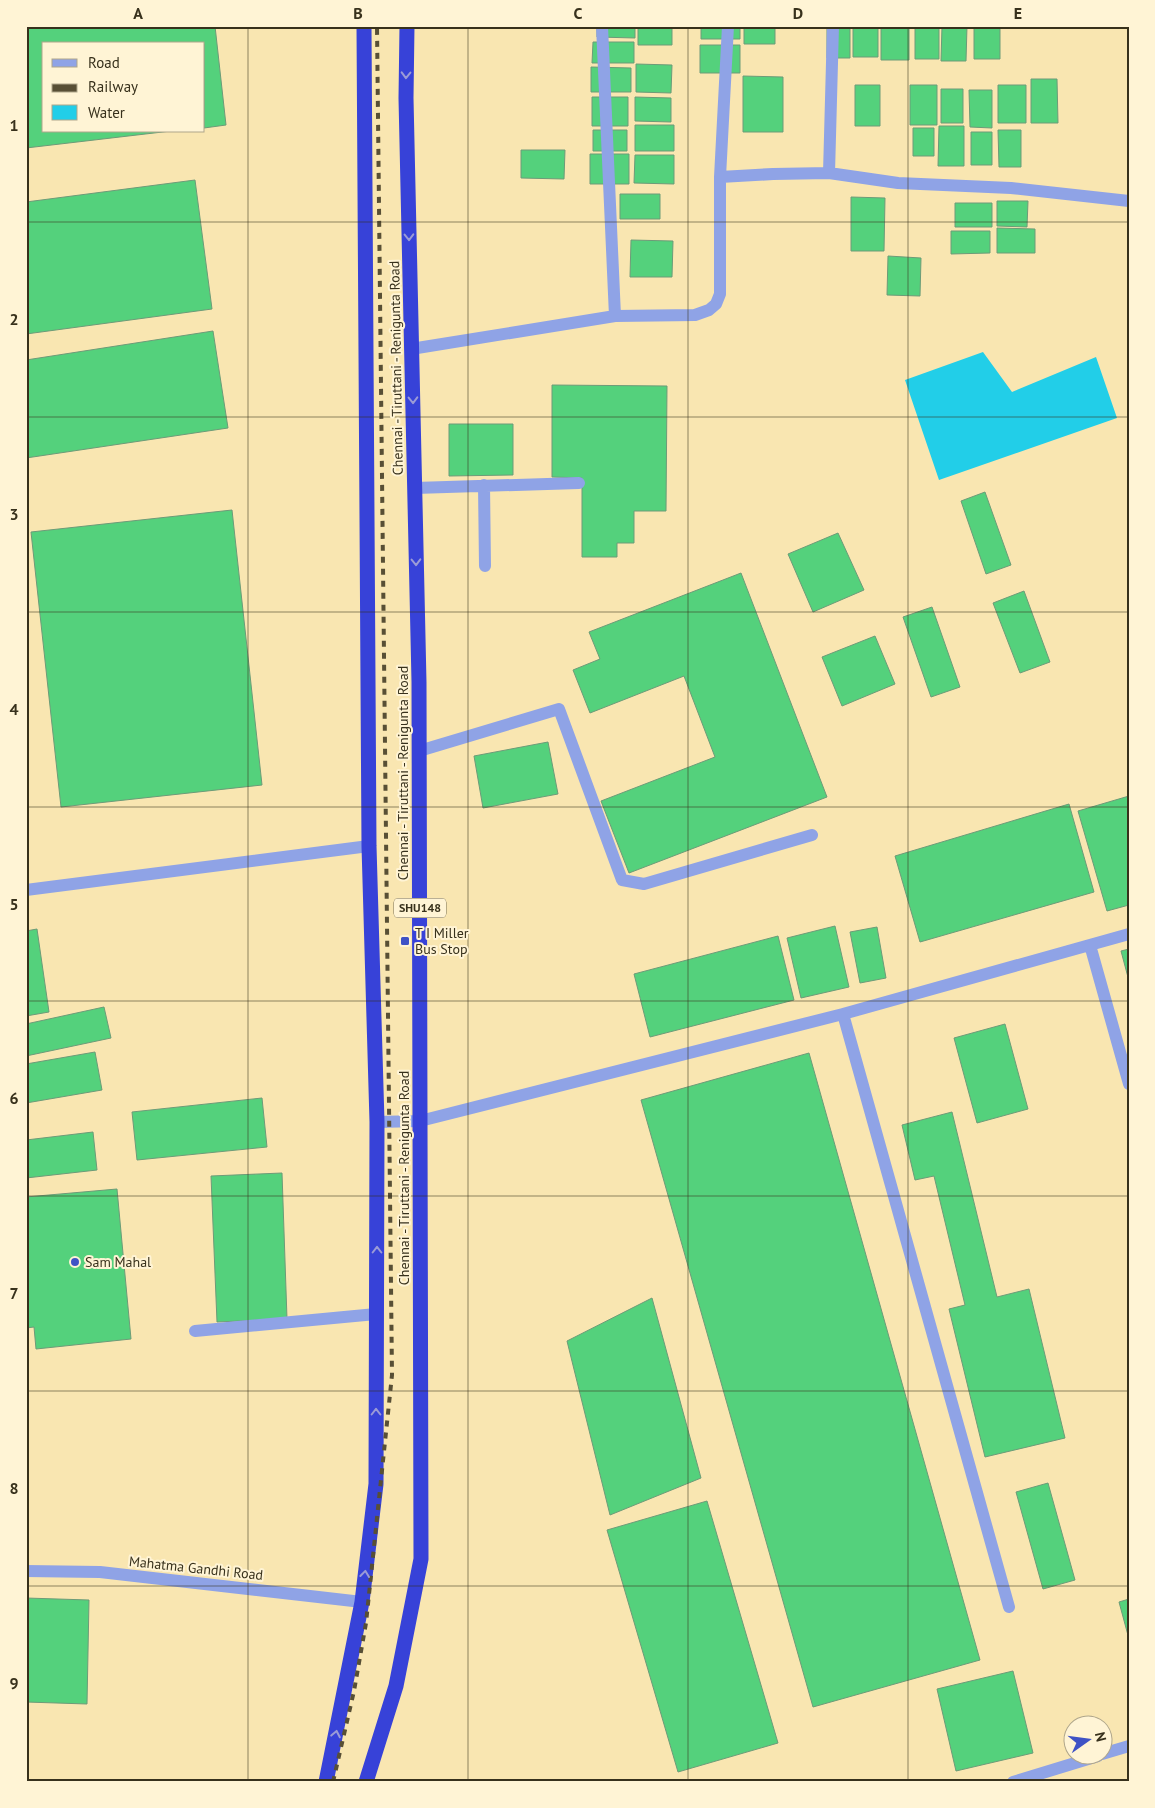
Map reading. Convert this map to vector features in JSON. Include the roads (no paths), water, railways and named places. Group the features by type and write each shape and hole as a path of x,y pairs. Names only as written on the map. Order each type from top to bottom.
{"highway":[{"name":"Chennai - Tiruttani - Renigunta Road","path":"326,1782 362,1602 376,1484 377,1122 369,846 364,26"},
{"name":"Chennai - Tiruttani - Renigunta Road","path":"366,1782 396,1686 421,1560 419,751 406,98 408,26"}],"street":[{"path":"602,26 615,316"},
{"path":"412,349 615,316 695,315 709,310 716,304 720,294 720,176 728,26"},
{"path":"829,173 832,26"},
{"path":"720,176 829,173 898,183 1011,188 1129,201"},
{"path":"415,488 579,483"},
{"path":"484,485 485,566"},
{"path":"419,751 559,709 622,880 644,884 812,835"},
{"path":"26,890 369,846"},
{"path":"377,1122 420,1121 844,1014 1129,934"},
{"path":"1090,946 1129,1084"},
{"path":"844,1014 1009,1607"},
{"path":"194,1331 376,1314"},
{"name":"Mahatma Gandhi Road","path":"26,1571 100,1572 362,1602"},
{"path":"1112,1751 1129,1746"},
{"path":"1012,1782 1065,1766"}],"water":[{"path":"983,352 1012,392 1096,357 1117,418 939,480 905,380"}],"railway":[{"path":"333,1782 354,1691 366,1623 392,1375 377,26"}],"place":[{"name":"T I Miller Bus Stop","path":"405,941"},
{"name":"Sam Mahal","path":"75,1262"}]}
